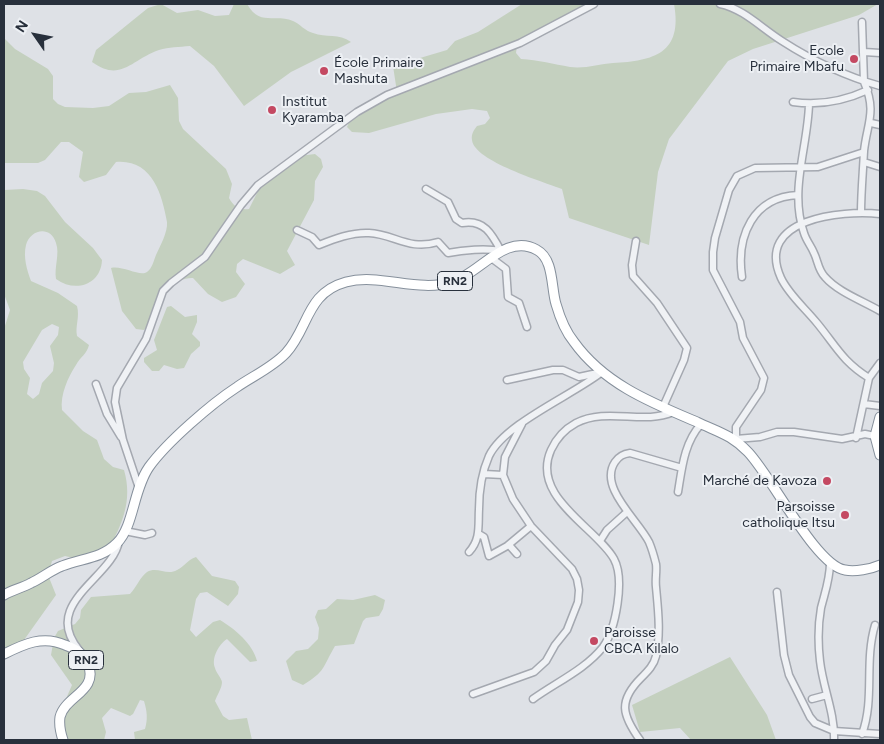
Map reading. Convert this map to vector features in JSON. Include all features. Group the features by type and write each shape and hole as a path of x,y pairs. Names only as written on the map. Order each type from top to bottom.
{"highway":[{"name":"RN2","path":"4,595 27,586 65,565 92,559 108,552 119,541 125,531 138,484 151,464 197,418 228,393 276,362 287,352 309,311 321,295 333,286 348,281 364,280 418,285 444,285 463,279 490,257 516,246 526,246 542,254 547,262 555,302 564,326 588,360 619,385 673,412 736,439 766,472 810,543 830,563 844,570 874,568 880,565"},
{"path":"880,417 875,436 880,455"},
{"name":"RN2","path":"4,654 31,641 43,640 61,643 77,650 85,657 91,671 90,678 82,692 63,711 60,718 63,740"}],"street":[{"path":"138,484 123,440 115,402 117,388 146,339 163,291 171,282 205,257 241,205 258,185 357,112 387,96 520,43 594,4"},
{"path":"720,4 741,10 750,20 806,56 840,74 880,86"},
{"path":"860,213 864,152 871,122 868,90 864,82 862,22"},
{"path":"864,52 880,53"},
{"path":"793,102 808,104 831,102 868,90"},
{"path":"808,104 808,128 798,195 801,222 818,267 825,278 880,311"},
{"path":"871,122 880,125"},
{"path":"864,152 849,156 832,164 755,168 737,176 729,190 715,238 713,270 736,313 743,338 764,378 761,390 736,427 736,439 760,438 777,432 794,432 842,440 856,438 865,434 875,436"},
{"path":"864,162 880,166"},
{"path":"426,188 448,202 456,219 462,223 472,221 485,227 501,251"},
{"path":"742,277 740,264 745,235 758,210 783,195 798,195"},
{"path":"869,378 845,360 833,347 825,332 782,279 776,264 781,240 788,230 801,222 860,213 880,214"},
{"path":"297,230 312,237 319,246 334,238 369,233 424,247 438,242 448,253 465,250 478,252 488,248 501,251"},
{"path":"636,241 632,265 633,276 657,303 686,348 673,388 663,407"},
{"path":"490,257 506,269 508,297 519,304 527,327"},
{"path":"856,438 869,378 880,363"},
{"path":"507,380 553,370 563,370 579,376 602,372"},
{"path":"469,552 479,534 478,508 484,474 490,455 496,445 568,392 590,381 602,372"},
{"path":"536,382 539,374"},
{"path":"96,384 111,422 123,440"},
{"path":"864,404 880,406"},
{"path":"533,699 574,672 597,653 606,642 618,599 619,580 615,561 600,541 571,515 554,491 548,463 552,447 568,429 587,419 607,416 664,416 673,412"},
{"path":"473,694 534,672 546,661 573,616 579,590 578,579 572,569 531,526 513,499 503,475 505,457 522,424"},
{"path":"678,492 682,468 692,434 701,424"},
{"path":"640,740 628,724 624,704 627,694 648,670 656,656 659,627 656,567 649,542 627,512 612,486 610,476 612,467 623,454 644,456 682,468"},
{"path":"484,474 503,475"},
{"path":"600,541 607,530 627,512"},
{"path":"479,534 484,537 489,556 509,545 531,526"},
{"path":"125,531 145,535 152,533"},
{"path":"85,657 73,642 69,614 82,592 114,555 119,541"},
{"path":"509,545 517,554"},
{"path":"830,563 830,574 819,623 820,662 834,731 834,740"},
{"path":"777,592 784,655 794,688 815,723 834,731 880,734"},
{"path":"862,734 870,698 869,657 875,626"},
{"path":"812,699 827,696"}],"green space":[{"path":"161,4 177,13 198,10 215,16 229,15 234,4 247,4 257,15 286,19 296,22 310,32 342,38 351,42 291,72 244,106 214,66 190,46 159,50 119,70 102,68 92,62 96,50 148,8"},
{"path":"522,4 601,4 549,24 517,46 516,53 521,59 570,67 587,67 641,60 662,51 669,44 674,34 676,21 674,4 878,4 859,15 753,49 728,61 669,139 658,172 649,245 569,218 562,189 511,170 484,156 476,148 472,138 477,126 485,124 490,118 487,111 472,109 436,114 369,133 352,132 347,127 350,120 397,92 393,66 447,50 455,41 478,32"},
{"path":"4,38 15,49 48,69 53,76 53,99 65,107 93,108 109,106 129,93 146,92 170,85 178,98 179,121 183,129 226,169 232,184 229,198 235,206 242,209 249,209 261,185 299,156 315,154 321,159 323,167 315,181 314,200 287,251 295,265 280,274 243,259 237,264 236,272 245,284 236,297 222,302 208,294 193,278 181,280 162,295 150,322 144,330 136,329 122,311 111,268 120,268 140,273 147,272 150,269 167,226 165,211 158,190 147,172 138,166 128,163 116,162 106,175 84,182 79,177 83,152 69,142 61,142 45,160 38,163 4,163"},
{"path":"23,189 37,191 45,196 65,222 93,248 102,260 101,269 92,281 79,286 71,285 56,279 57,247 50,233 41,231 32,235 28,240 25,250 31,281 58,293 77,306 77,336 89,345 87,351 73,370 63,392 62,410 83,431 97,440 104,459 113,467 124,470 127,502 117,532 107,552 87,561 65,556 52,561 48,575 56,595 19,647 4,659 4,329 10,310 4,294 4,190","holes":["52,324 59,327 58,335 50,346 54,363 53,371 42,383 39,394 33,399 27,394 30,378 24,369 23,362 42,330"]},
{"path":"171,306 185,317 197,315 197,322 192,334 200,342 200,346 191,354 184,368 177,369 164,365 159,371 152,371 144,362 144,358 157,350 154,340 167,307"},
{"path":"196,557 212,576 235,581 239,587 238,594 228,606 207,592 200,593 196,599 190,630 196,637 213,622 220,620 237,632 252,649 257,661 250,662 227,639 216,652 214,664 222,682 215,701 223,716 229,720 247,718 252,740 135,740 134,732 145,729 147,722 144,701 140,700 130,716 111,708 102,718 106,732 104,740 63,740 62,708 72,685 51,655 54,638 58,631 75,624 80,618 81,610 91,597 130,594 147,572 154,570 173,572"},
{"path":"375,595 385,600 383,609 379,616 366,618 363,621 354,644 335,646 320,672 303,685 292,680 286,661 296,651 308,649 318,639 319,628 315,617 318,610 326,609 337,599 353,600"},
{"path":"730,657 767,715 776,740 691,740 680,728 640,732 632,705"}],"place":[{"name":"Ecole Primaire Mbafu","path":"854,59"},
{"name":"École Primaire Mashuta","path":"324,71"},
{"name":"Institut Kyaramba","path":"272,110"},
{"name":"Marché de Kavoza","path":"827,481"},
{"name":"Parsoisse catholique Itsu","path":"845,515"},
{"name":"Paroisse CBCA Kilalo","path":"594,641"}]}
